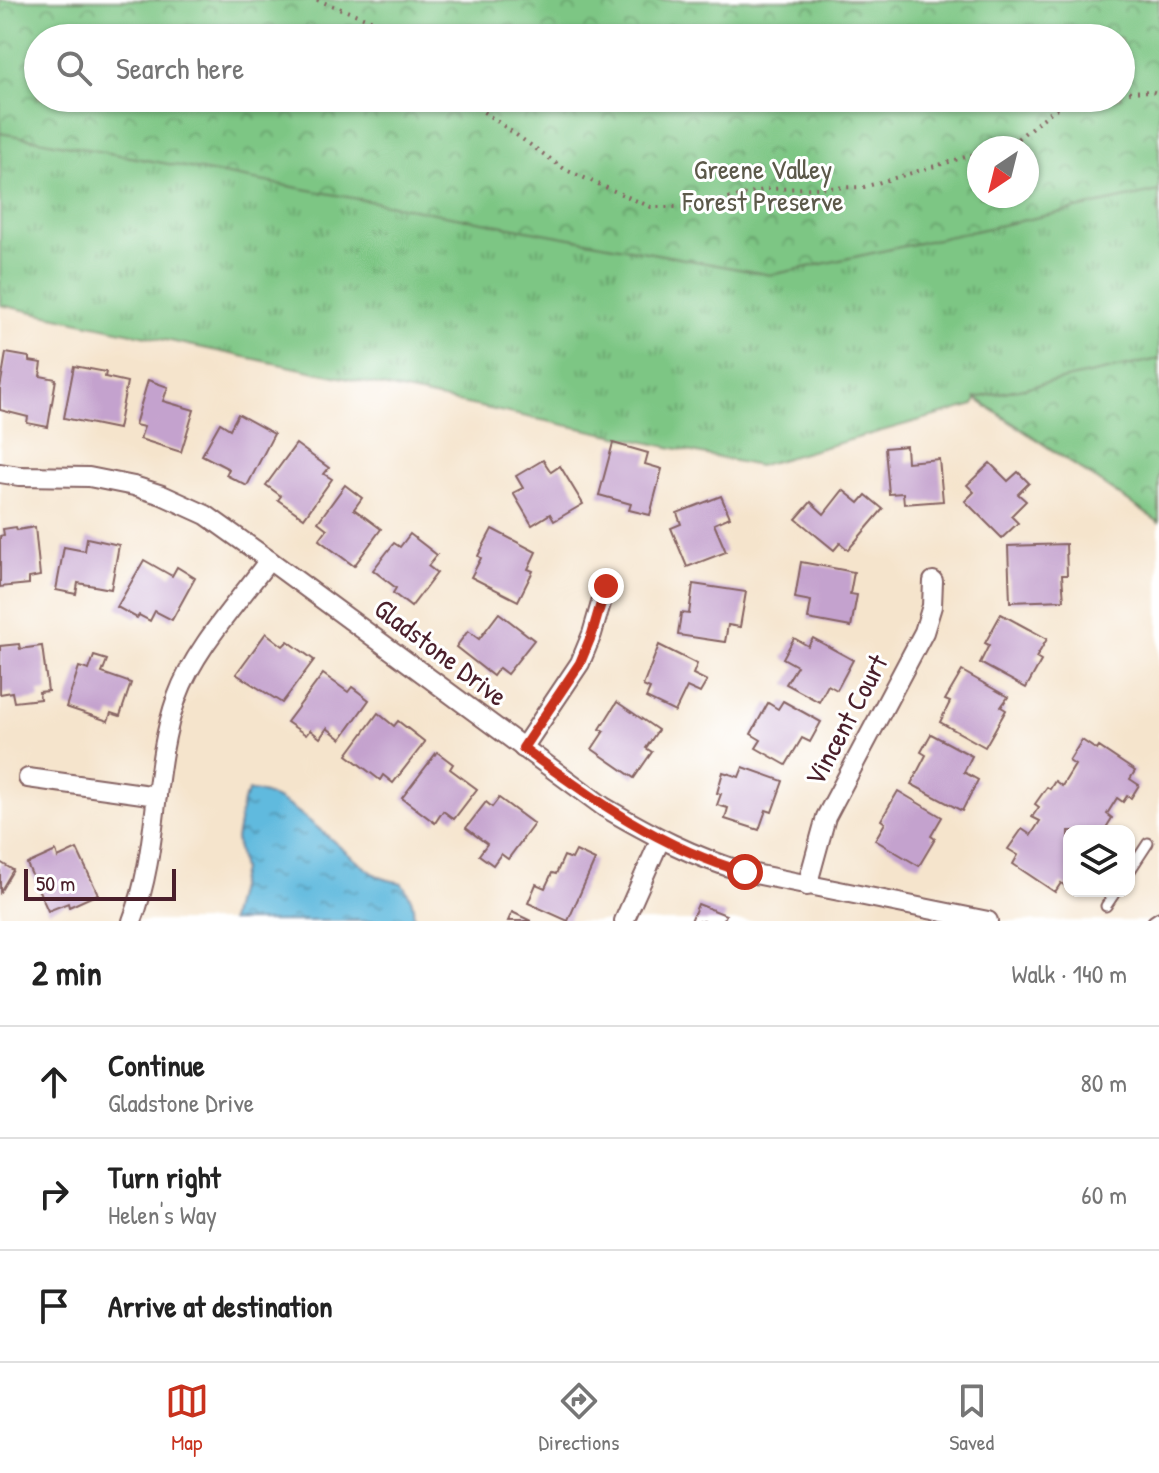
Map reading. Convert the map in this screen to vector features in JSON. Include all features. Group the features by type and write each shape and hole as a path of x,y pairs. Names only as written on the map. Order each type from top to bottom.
{"street":[{"name":"Gladstone Drive","path":"0,473 89,477 162,495 216,521 604,807 660,840 706,861 807,886 988,921"},
{"path":"132,921 145,878 169,722 177,695 199,654 269,560"},
{"name":"Vincent Court","path":"807,886 826,817 924,632 932,606 933,581"},
{"path":"523,748 580,663 606,586"},
{"path":"28,778 157,796"},
{"path":"624,921 660,840"}],"lane":[{"path":"1135,863 1148,843"},
{"path":"1106,906 1112,897"},
{"path":"1153,921 1159,917"}],"path":[{"path":"317,0 378,24"},
{"path":"1135,92 1159,94"},
{"path":"484,112 566,170 651,207 696,207 767,189 864,187 967,157"},
{"path":"1021,136 1051,112"}],"green space":[{"path":"0,0 24,24 24,112 290,112 902,146 1057,112 1135,112 1135,24 1159,0 1159,522 976,399 974,405 758,466 0,305"},
{"name":"Greene Valley Forest Preserve","path":"0,0 1159,0 1159,191 771,275 0,133"},
{"path":"1159,359 1159,522 976,398"}],"water":[{"path":"249,791 283,802 363,866 381,877 402,883 412,901 413,921 230,921 242,870 236,839 243,801"}],"building":[{"path":"6,353 42,363 40,376 56,379 48,427 27,423 28,417 0,410"},
{"path":"74,366 106,372 105,377 127,382 118,429 64,418"},
{"path":"148,380 168,387 163,401 194,410 181,452 140,439 144,427 135,425"},
{"path":"238,414 274,434 247,486 226,475 229,469 202,455 220,423 230,429"},
{"path":"613,443 648,453 645,464 662,469 650,515 629,510 631,504 599,495"},
{"path":"296,444 329,468 324,474 332,479 304,518 278,500 281,496 266,485"},
{"path":"906,446 907,462 939,459 943,501 904,504 903,493 889,494 885,448"},
{"path":"543,460 551,472 560,466 583,504 554,521 550,514 532,525 513,493 523,488 516,476"},
{"path":"990,463 1008,481 1018,472 1029,483 1018,494 1026,501 1011,516 1018,523 1002,538 965,501 974,492 967,485"},
{"path":"345,485 362,498 354,509 381,529 354,566 319,540 327,529 318,522"},
{"path":"843,490 859,503 866,495 883,509 848,550 840,543 834,550 796,519 811,502 824,514"},
{"path":"721,496 730,517 714,524 726,552 687,567 671,528 681,524 677,513"},
{"path":"16,527 17,530 35,527 40,576 29,578 29,584 0,587 0,536 4,535 3,529"},
{"path":"492,529 536,552 528,569 533,571 518,601 471,577"},
{"path":"410,534 437,555 428,566 437,573 411,607 393,593 396,588 373,570 394,543 400,547"},
{"path":"87,538 119,545 111,589 78,583 76,594 56,590 64,547 85,551"},
{"path":"1066,544 1067,575 1062,575 1064,600 1010,602 1008,546"},
{"path":"144,560 172,576 177,567 195,578 172,620 155,611 150,621 139,615 137,618 117,607"},
{"path":"801,562 854,572 850,594 857,595 851,627 808,619 811,601 795,598"},
{"path":"693,584 746,592 740,627 728,625 725,642 678,635 681,613 689,614"},
{"path":"499,613 534,640 507,674 499,668 493,676 456,647 468,631 479,639"},
{"path":"1001,614 1047,639 1036,658 1041,661 1026,688 980,663 989,645 985,643"},
{"path":"266,633 283,646 288,641 314,660 282,703 236,674"},
{"path":"794,638 808,646 813,638 853,660 837,690 828,685 819,702 786,684 797,666 783,658"},
{"path":"19,644 20,649 42,646 48,691 39,692 40,699 14,702 12,692 0,694 0,646"},
{"path":"659,645 697,664 693,674 707,681 700,693 687,687 675,712 646,698 650,689 643,686"},
{"path":"94,656 107,660 102,673 131,683 120,716 111,713 108,721 66,707 79,667 89,670"},
{"path":"962,671 1008,697 1001,707 1006,710 985,747 940,722 950,702 945,700"},
{"path":"323,674 348,692 352,687 369,700 341,739 327,728 320,738 310,730 306,735 287,722"},
{"path":"783,701 821,722 810,742 802,738 786,765 756,748 761,740 751,734 768,703 778,709"},
{"path":"617,702 658,730 646,748 652,752 634,778 592,749"},
{"path":"378,713 394,726 398,721 425,742 393,783 383,775 380,780 347,755"},
{"path":"931,734 972,756 964,772 978,780 962,811 911,784 926,755 921,752"},
{"path":"1082,740 1097,750 1099,747 1135,771 1130,779 1139,785 1131,798 1127,796 1123,802 1117,798 1107,814 1112,818 1108,825 1063,825 1063,884 1061,883 1055,892 1013,864 1018,855 1008,849 1022,829 1031,835 1040,821 1032,817 1039,807 1035,804 1055,781 1062,786 1075,765 1069,761"},
{"path":"437,752 453,764 450,769 477,789 454,819 443,811 435,823 402,798"},
{"path":"743,767 783,781 772,812 766,810 759,830 725,819 728,808 717,805 723,772 739,777"},
{"path":"898,791 942,817 931,836 935,839 919,866 875,840 885,823 881,820"},
{"path":"499,798 534,824 508,859 501,854 493,865 479,855 487,844 466,828 486,802 492,807"},
{"path":"77,849 98,894 69,907 68,903 48,911 27,864 56,851 58,858"},
{"path":"576,851 595,860 568,921 528,903 536,884 545,888 564,856 572,859"},
{"path":"0,862 13,870 0,892"},
{"path":"698,904 726,915 723,921 691,921"},
{"path":"512,912 531,921 508,921"}],"route":[{"path":"606,586 580,663 523,748 604,807 660,840 706,861 745,872"}]}
